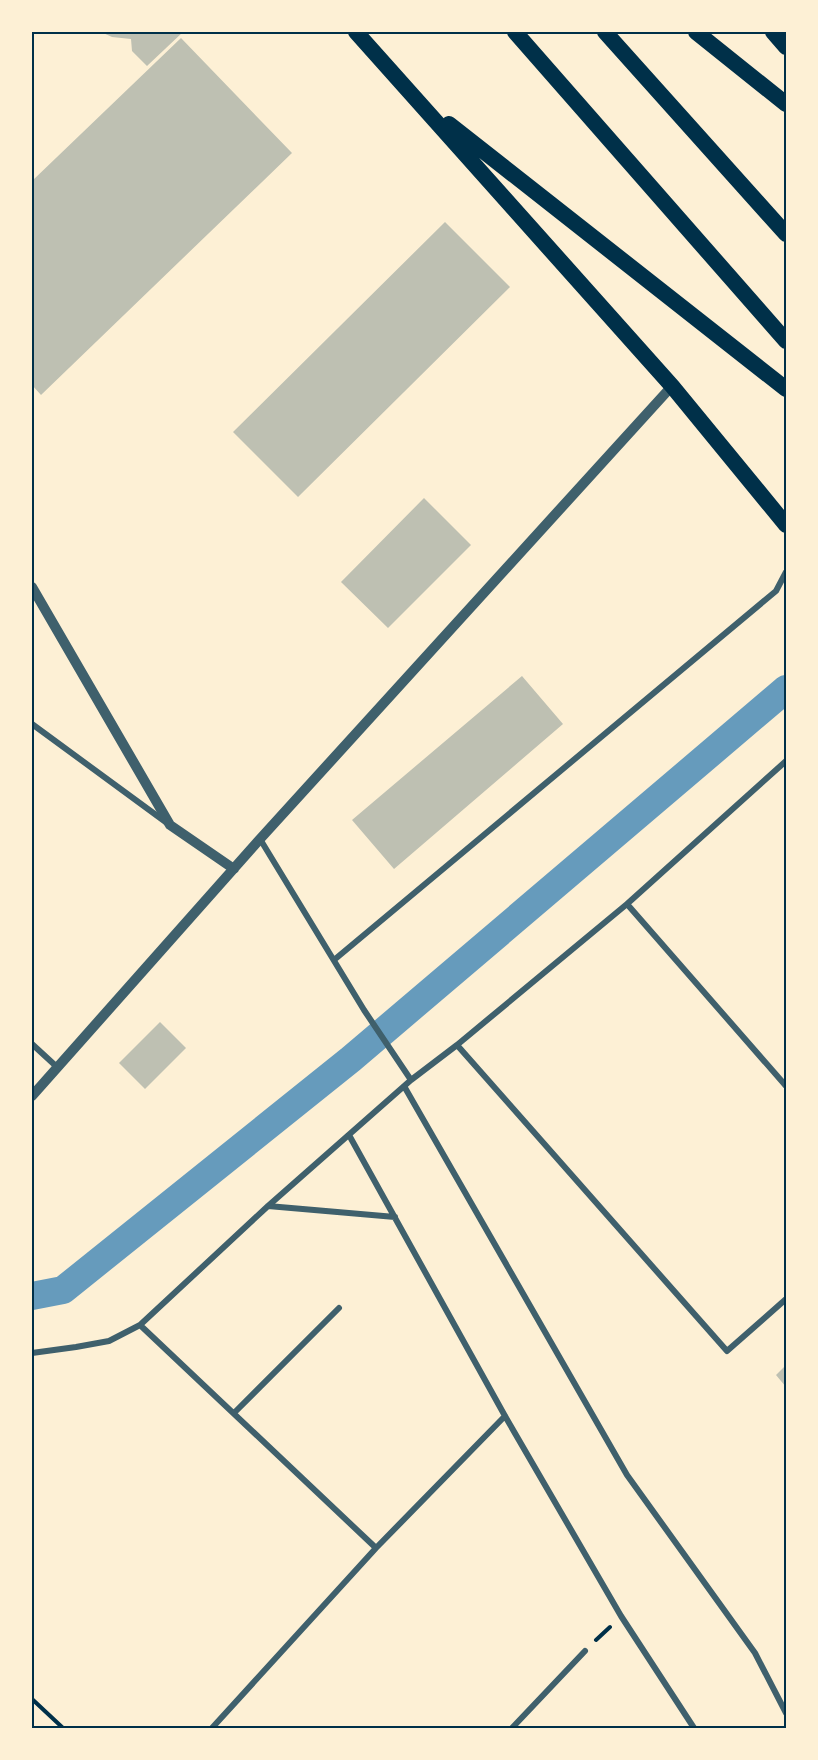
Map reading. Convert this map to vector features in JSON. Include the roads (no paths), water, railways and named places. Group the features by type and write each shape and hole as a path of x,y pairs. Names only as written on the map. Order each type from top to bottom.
{"highway":[{"path":"356,32 672,386 786,525"},
{"path":"514,32 786,341"},
{"path":"605,32 786,234"},
{"path":"696,32 786,104"},
{"path":"773,32 786,47"},
{"path":"415,98 786,389"}],"street":[{"path":"32,1096 260,839 672,386"},
{"path":"334,960 776,591 786,572"},
{"path":"32,587 170,825"},
{"path":"32,724 234,869"},
{"path":"32,1353 109,1341 140,1325 268,1206 404,1086 458,1045 627,904 786,761"},
{"path":"260,839 364,1010 411,1080"},
{"path":"627,904 786,1086"},
{"path":"32,1044 57,1067"},
{"path":"458,1045 727,1351 786,1299"},
{"path":"404,1086 627,1475 755,1653 786,1713"},
{"path":"349,1135 505,1416 621,1616 694,1728"},
{"path":"268,1206 395,1217"},
{"path":"234,1413 339,1308"},
{"path":"140,1325 376,1548"},
{"path":"212,1728 376,1548 505,1416"},
{"path":"512,1728 585,1652"}],"waterway":[{"path":"32,1296 63,1290 351,1059 786,689"}]}
